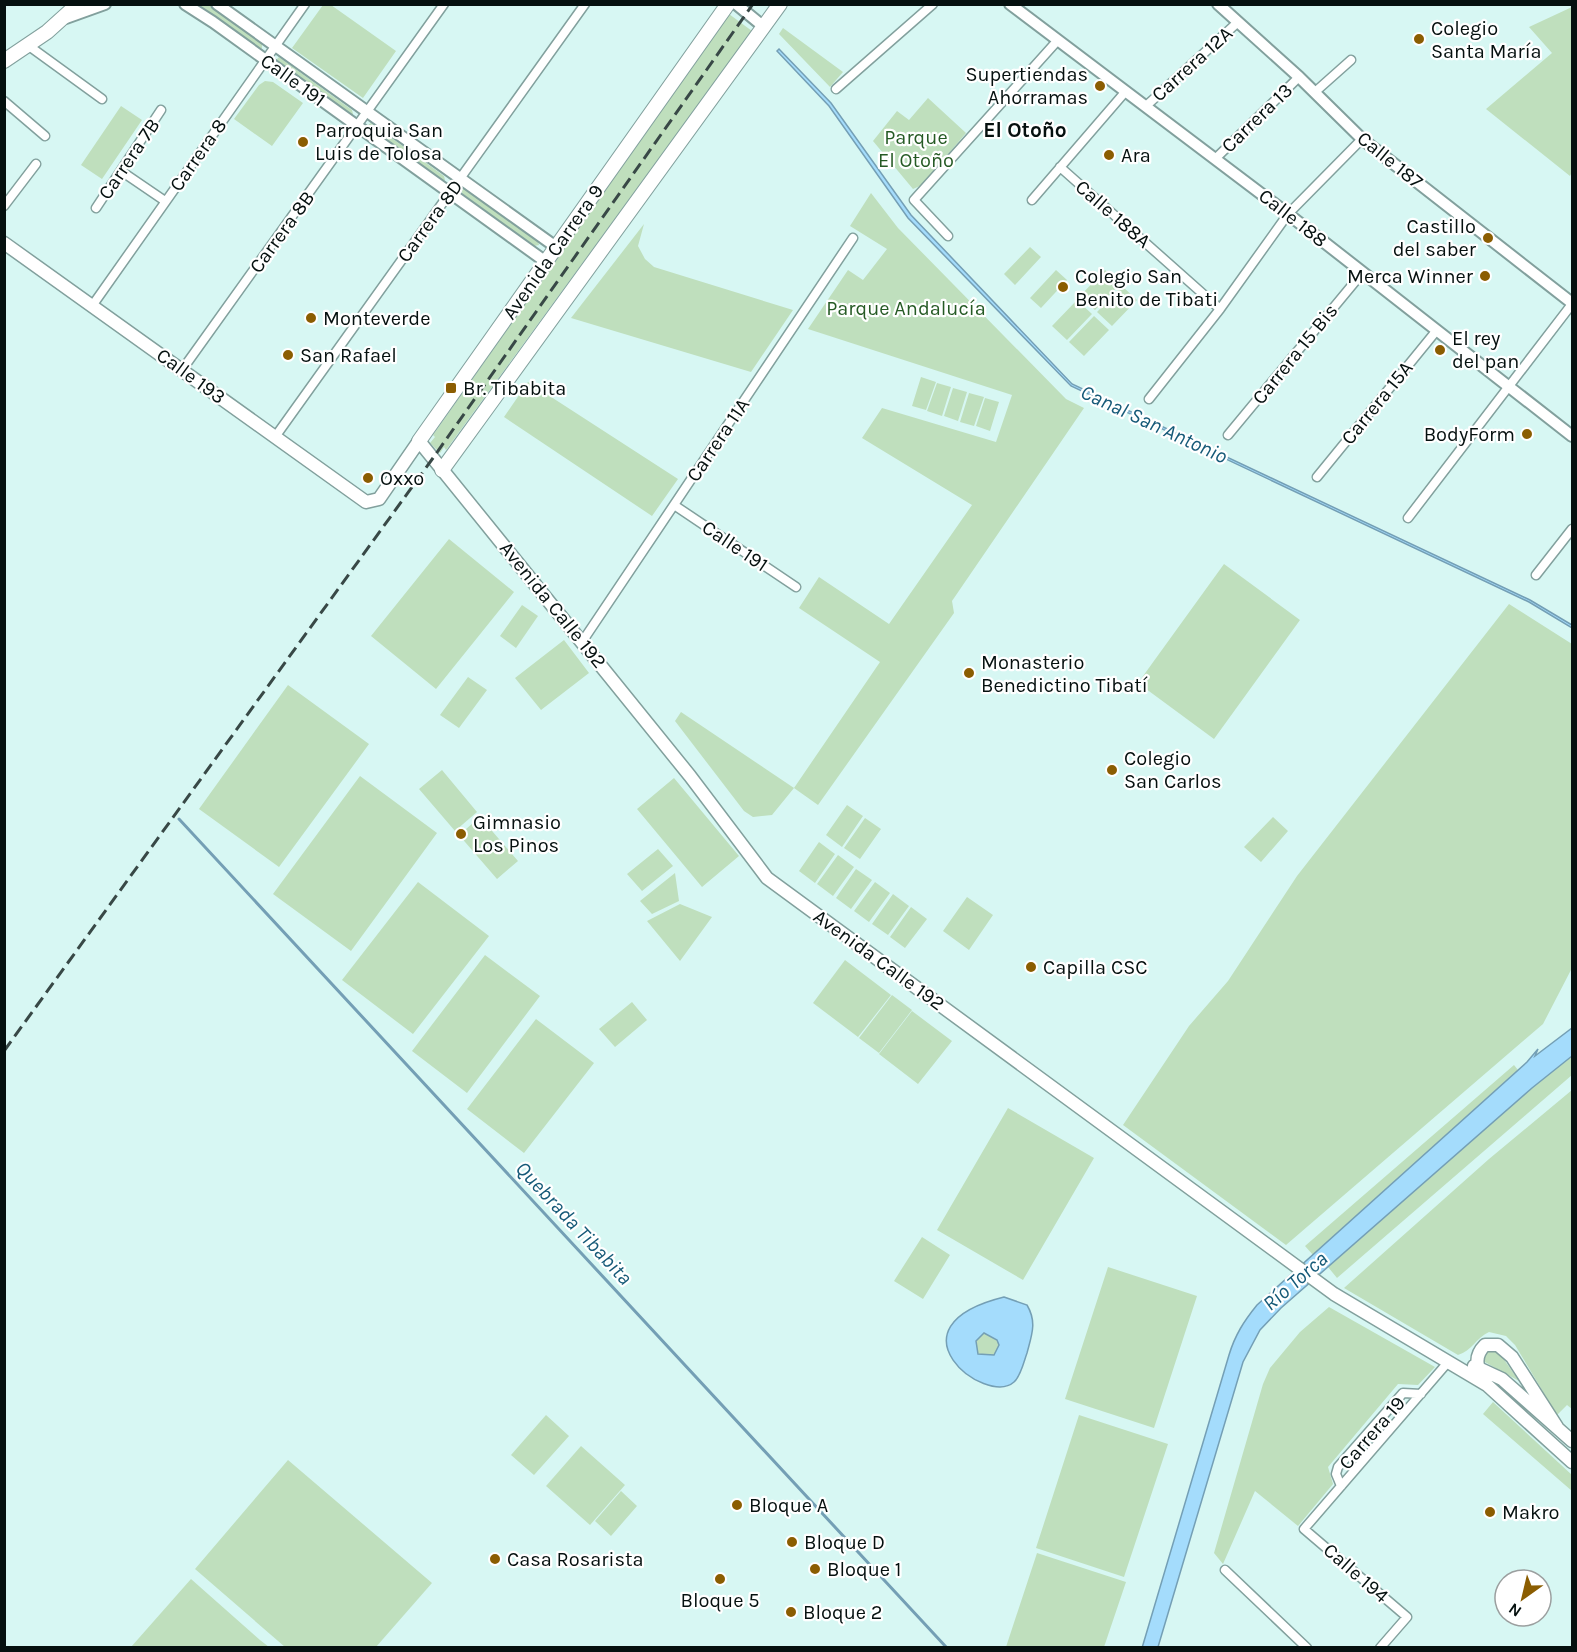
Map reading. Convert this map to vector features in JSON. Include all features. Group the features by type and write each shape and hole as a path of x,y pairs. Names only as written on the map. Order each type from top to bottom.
{"main road":[{"path":"4,61 29,46 78,4"},
{"name":"Avenida Carrera 9","path":"379,499 728,4"},
{"name":"Avenida Carrera 9","path":"442,470 780,4"},
{"name":"Calle 193","path":"4,243 366,502 379,499"},
{"name":"Avenida Calle 192","path":"419,441 700,787 767,878 1319,1283 1487,1385 1572,1462"},
{"path":"1487,1385 1477,1367 1477,1355 1485,1346 1498,1345 1512,1357 1557,1427"},
{"name":"Avenida Calle 192","path":"1449,1361 1477,1367 1502,1379 1572,1441"}],"street":[{"path":"63,19 105,4"},
{"name":"Calle 191","path":"185,4 546,262"},
{"name":"Calle 191","path":"217,4 556,247"},
{"name":"Carrera 8","path":"92,306 305,4"},
{"name":"Carrera 8B","path":"182,370 444,4"},
{"name":"Carrera 8D","path":"275,437 585,4"},
{"path":"736,4 764,27"},
{"path":"836,89 933,4"},
{"name":"Calle 188","path":"1010,4 1288,214 1572,436"},
{"name":"Calle 187","path":"1218,4 1299,77 1362,139 1572,303"},
{"name":"Carrera 12A","path":"1146,106 1238,22"},
{"path":"948,236 914,200 1058,40"},
{"path":"29,46 102,99"},
{"path":"1315,92 1351,60"},
{"name":"Carrera 13","path":"1215,159 1299,77"},
{"name":"Carrera 12A","path":"1032,200 1126,91"},
{"path":"4,101 45,136"},
{"name":"Carrera 7B","path":"96,208 161,110"},
{"path":"1149,399 1220,309 1288,214 1362,139"},
{"path":"4,206 36,164"},
{"name":"Calle 188A","path":"1060,167 1220,309"},
{"path":"121,171 165,201"},
{"name":"Carrera 11A","path":"582,642 853,238"},
{"name":"Carrera 15 Bis","path":"1228,435 1362,272"},
{"path":"1408,518 1572,303"},
{"name":"Carrera 15A","path":"1317,477 1437,330"},
{"name":"Calle 191","path":"674,505 796,587"},
{"path":"1536,575 1572,529"},
{"name":"Carrera 19","path":"1304,1528 1449,1361"},
{"name":"Carrera 19","path":"1341,1486 1337,1470 1361,1440 1403,1393 1421,1394"},
{"name":"Calle 194","path":"1304,1528 1407,1617 1380,1647"},
{"path":"1225,1570 1307,1647"}],"green space":[{"path":"192,5 209,5 262,43 262,48 260,50"},
{"path":"323,5 331,5 396,51 363,98 292,48"},
{"path":"1572,7 1572,172 1570,176 1486,109 1552,53 1529,27"},
{"path":"729,14 752,31 446,450 444,447 440,453 430,443 435,437 433,435"},
{"path":"783,28 843,72 830,87 779,34"},
{"path":"279,57 352,110 353,114 351,116 278,63 276,60"},
{"path":"265,81 273,82 303,103 272,146 234,119 259,85"},
{"name":"Parque El Otoño","path":"928,98 966,133 922,185 913,189 873,141 897,111 909,120"},
{"path":"121,106 142,120 102,179 81,165"},
{"path":"371,123 444,176 445,180 442,181 370,129 368,125"},
{"path":"464,188 538,241 539,245 534,246 463,194 461,191"},
{"name":"Parque Andalucía","path":"871,193 898,228 1066,399 1084,408 952,601 954,613 818,805 794,788 880,662 799,608 819,577 889,624 972,505 862,438 882,408 996,442 1012,395 808,329 848,270 863,280 887,249 850,226"},
{"path":"644,224 638,246 645,259 654,267 793,310 751,372 571,318"},
{"path":"1030,247 1041,257 1015,285 1004,274"},
{"path":"1056,270 1067,280 1041,308 1030,298"},
{"path":"1105,270 1120,284 1095,310 1080,296"},
{"path":"1122,286 1137,300 1112,326 1097,312"},
{"path":"1077,300 1092,314 1067,340 1052,326"},
{"path":"1094,316 1109,330 1084,356 1069,342"},
{"path":"921,377 936,382 926,410 912,406"},
{"path":"528,382 678,479 652,516 504,417"},
{"path":"937,383 951,387 942,416 927,411"},
{"path":"953,388 967,392 958,421 944,416"},
{"path":"969,393 984,397 974,426 960,422"},
{"path":"985,398 999,402 990,431 976,426"},
{"path":"449,539 514,592 436,689 371,636"},
{"path":"1224,564 1300,620 1214,739 1138,683"},
{"path":"1509,604 1572,644 1572,968 1543,1024 1286,1245 1123,1125 1189,1026 1228,981 1297,876"},
{"path":"522,605 538,616 516,648 500,636"},
{"path":"564,640 589,673 541,710 515,678"},
{"path":"468,677 487,690 459,728 440,715"},
{"path":"288,685 369,744 279,867 199,809"},
{"path":"681,712 794,788 772,815 753,817 744,811 675,721"},
{"path":"442,770 477,812 455,831 419,789"},
{"path":"360,776 437,833 351,951 273,894"},
{"path":"674,778 739,856 702,887 637,809"},
{"path":"847,805 863,816 842,847 826,835"},
{"path":"480,817 518,861 497,879 459,835"},
{"path":"1273,817 1288,831 1261,862 1244,847"},
{"path":"865,818 881,829 860,859 844,848"},
{"path":"819,842 835,854 815,883 799,871"},
{"path":"658,849 673,866 642,891 627,874"},
{"path":"838,855 854,867 833,896 817,884"},
{"path":"856,869 872,880 851,909 836,898"},
{"path":"675,873 679,901 652,914 640,901"},
{"path":"418,882 489,936 413,1034 342,980"},
{"path":"875,882 890,893 869,922 854,911"},
{"path":"893,894 909,906 888,935 872,924"},
{"path":"967,897 993,915 969,950 943,931"},
{"path":"680,904 712,917 680,961 647,921"},
{"path":"911,907 927,919 905,948 890,937"},
{"path":"485,955 540,996 467,1093 412,1051"},
{"path":"845,960 891,995 858,1037 813,1003"},
{"path":"892,995 912,1010 879,1053 859,1038"},
{"path":"632,1002 647,1020 615,1047 599,1029"},
{"path":"912,1011 952,1041 918,1084 879,1054"},
{"path":"536,1019 594,1063 524,1153 467,1109"},
{"path":"1572,1056 1572,1075 1337,1278 1328,1267 1532,1088"},
{"path":"1514,1065 1518,1070 1313,1255 1305,1246"},
{"path":"1572,1090 1572,1409 1567,1405 1557,1415 1515,1345 1506,1336 1489,1332 1467,1351 1458,1355 1344,1288 1489,1159"},
{"path":"1008,1108 1094,1158 1023,1280 937,1230"},
{"path":"922,1237 950,1255 923,1299 894,1281"},
{"path":"1108,1267 1197,1296 1154,1428 1065,1399"},
{"path":"1329,1307 1435,1367 1418,1385 1398,1384 1328,1467 1333,1484 1298,1526 1255,1491 1223,1564 1214,1553 1263,1384 1270,1368 1300,1332"},
{"path":"987,1333 995,1337 999,1345 995,1353 987,1357 979,1353 975,1345 979,1337"},
{"path":"1487,1349 1498,1351 1519,1381 1483,1361 1483,1353"},
{"path":"1493,1402 1572,1475 1572,1491 1483,1414"},
{"path":"546,1415 569,1436 534,1475 511,1455"},
{"path":"1079,1415 1168,1444 1124,1577 1036,1548"},
{"path":"581,1446 625,1485 590,1525 546,1486"},
{"path":"288,1460 432,1583 376,1647 285,1647 195,1569"},
{"path":"621,1491 637,1506 611,1536 595,1521"},
{"path":"1037,1553 1126,1582 1104,1647 1006,1647"},
{"path":"191,1579 260,1640 269,1647 131,1647"}],"water":[{"name":"Canal San Antonio","path":"779,49 831,103 911,215 1072,384 1530,600 1572,625 1572,628 1529,602 1071,386 908,218 829,106 777,51"},
{"name":"Río Torca","path":"1572,1028 1572,1056 1532,1088 1281,1308 1260,1330 1243,1362 1158,1647 1142,1648 1229,1355 1248,1317 1257,1305 1527,1062 1538,1049 1535,1056"},
{"path":"1004,1297 1027,1305 1032,1317 1032,1334 1019,1376 1014,1382 1001,1387 984,1383 967,1374 953,1360 947,1344 951,1326 969,1310","holes":["984,1333 997,1340 999,1345 994,1355 978,1354 976,1341"]}],"waterway":[{"name":"Quebrada Tibabita","path":"179,819 947,1648"}],"railway":[{"path":"4,1051 433,458 753,4"}],"place":[{"name":"Colegio Santa María","path":"1419,39"},
{"name":"Supertiendas Ahorramas","path":"1100,86"},
{"name":"Parroquia San Luis de Tolosa","path":"303,142"},
{"name":"Ara","path":"1109,155"},
{"name":"Castillo del saber","path":"1488,238"},
{"name":"Merca Winner","path":"1485,276"},
{"name":"Colegio San Benito de Tibati","path":"1063,287"},
{"name":"Monteverde","path":"311,318"},
{"name":"El rey del pan","path":"1440,350"},
{"name":"San Rafael","path":"288,355"},
{"name":"Br. Tibabita","path":"451,388"},
{"name":"BodyForm","path":"1527,434"},
{"name":"Oxxo","path":"368,478"},
{"name":"Monasterio Benedictino Tibatí","path":"969,673"},
{"name":"Colegio San Carlos","path":"1112,770"},
{"name":"Gimnasio Los Pinos","path":"461,834"},
{"name":"Capilla CSC","path":"1031,967"},
{"name":"Bloque A","path":"737,1505"},
{"name":"Makro","path":"1490,1512"},
{"name":"Bloque D","path":"792,1542"},
{"name":"Casa Rosarista","path":"495,1559"},
{"name":"Bloque 1","path":"815,1569"},
{"name":"Bloque 5","path":"720,1579"},
{"name":"Bloque 2","path":"791,1612"}],"district":[{"name":"El Otoño","path":"1025,130"}]}
